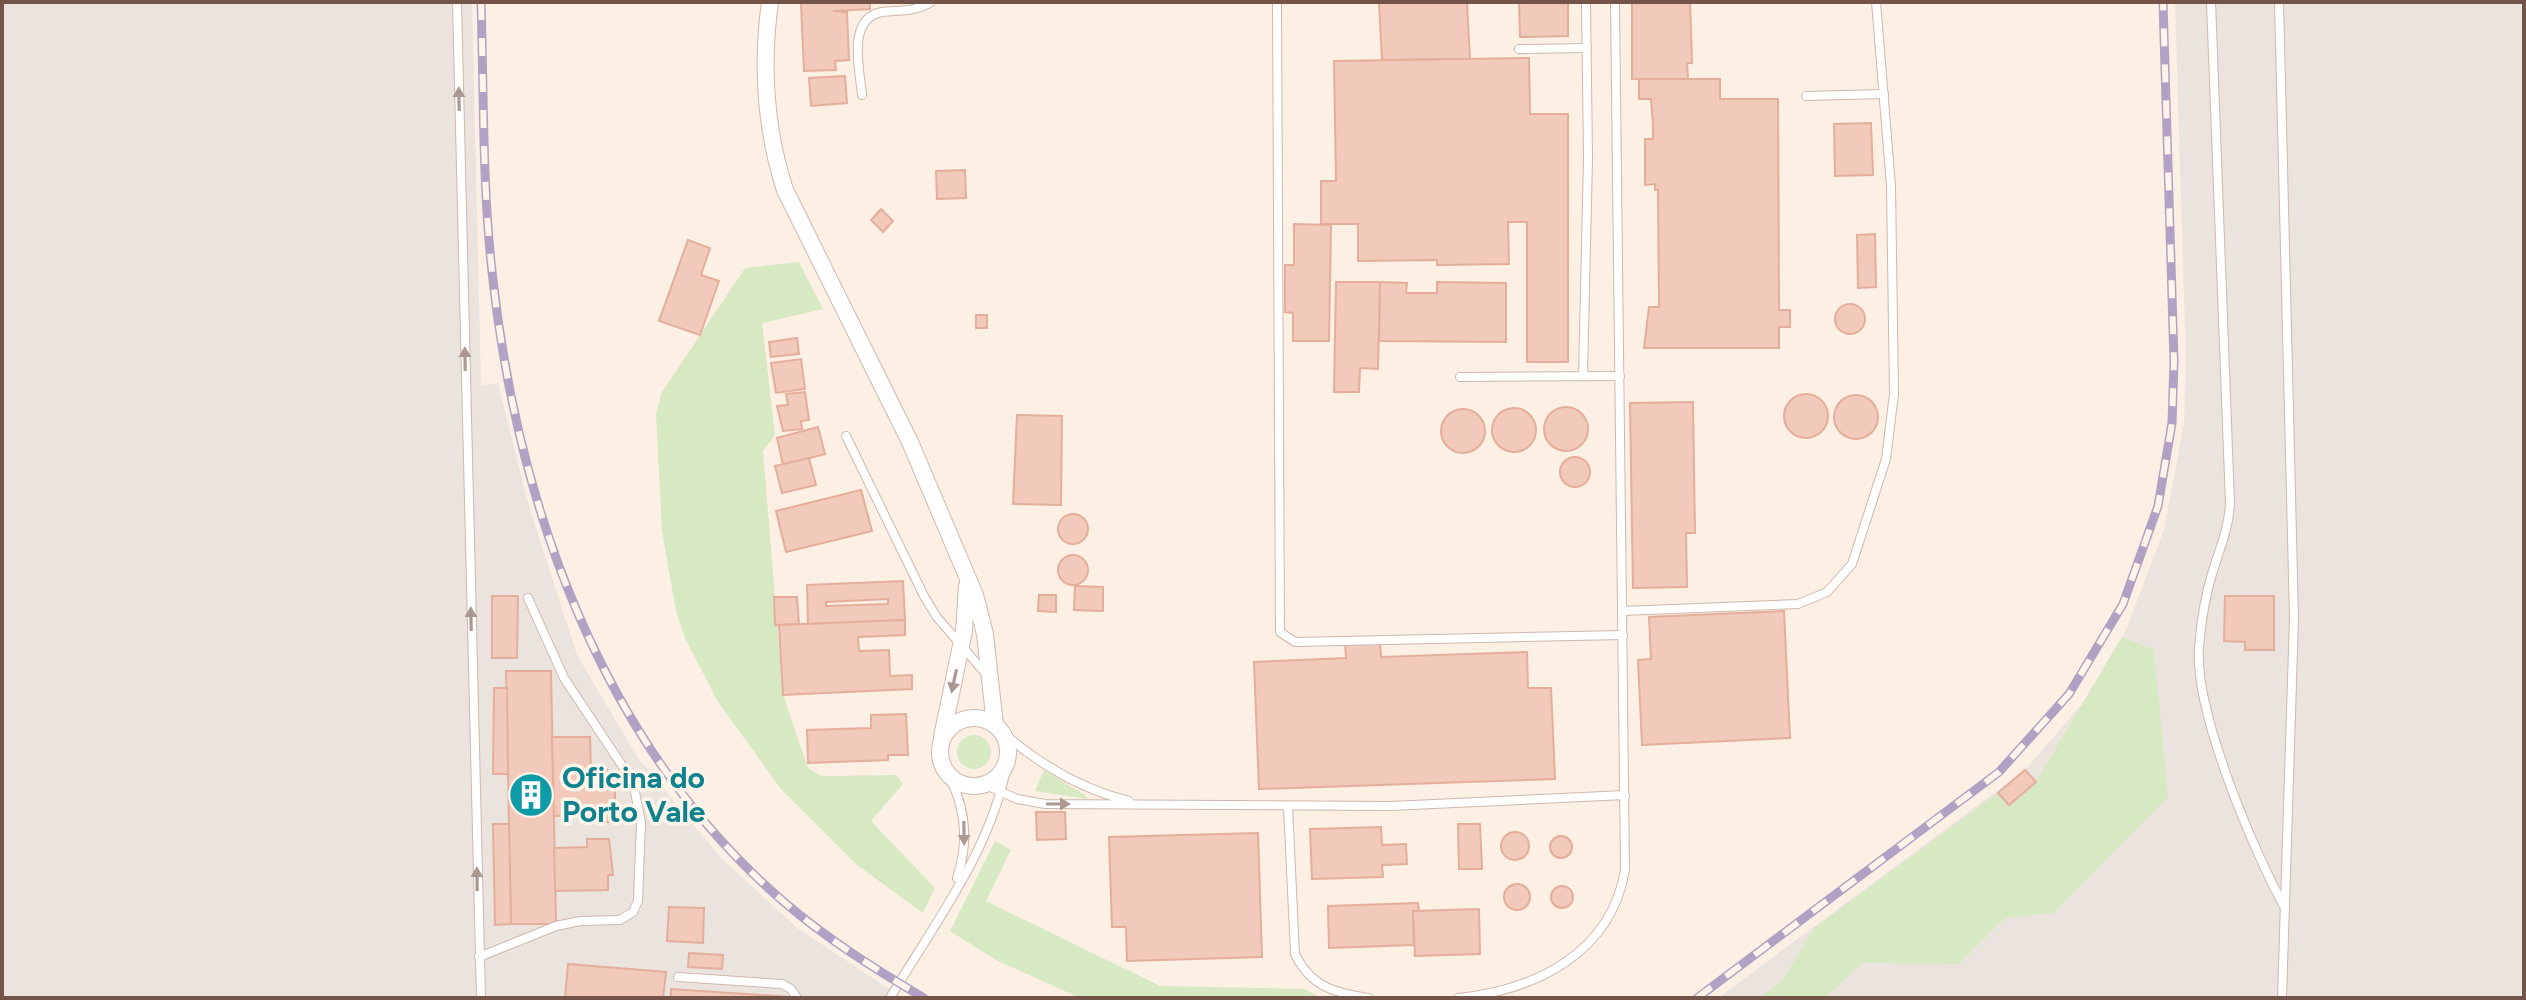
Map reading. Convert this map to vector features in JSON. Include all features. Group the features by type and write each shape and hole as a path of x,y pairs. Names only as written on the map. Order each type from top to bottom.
{"street":[{"path":"770,2 765,88 771,141 785,190 910,442 966,577 982,617 990,680 1008,758 999,774 984,784 965,785 944,768 942,740 962,645 966,577"},
{"path":"942,740 960,720 978,717 999,728"}],"lane":[{"path":"457,2 481,998"},
{"path":"862,95 859,35 864,22 874,14 909,11 931,2"},
{"path":"1277,2 1280,632 1295,642 1623,635"},
{"path":"1583,376 1586,2"},
{"path":"1458,998 1495,992 1542,977 1577,955 1601,932 1622,887 1625,795 1615,2"},
{"path":"1622,611 1798,604 1827,592 1852,564 1881,478 1892,417 1892,231 1876,2"},
{"path":"2211,2 2230,503 2228,526 2207,596 2199,646 2200,683 2205,707 2253,841 2286,908"},
{"path":"2279,2 2294,604 2282,998"},
{"path":"1519,49 1587,48"},
{"path":"1806,96 1884,94"},
{"path":"1460,377 1620,376"},
{"path":"846,436 924,596 990,680"},
{"path":"479,957 556,926 620,920 633,912 638,901 641,822 633,782 564,678 528,598"},
{"path":"999,728 1033,757 1072,780 1141,804"},
{"path":"890,998 981,847 1001,793 1008,758"},
{"path":"944,768 962,806 965,836 961,865 947,900"},
{"path":"984,784 1001,793 1045,804 1436,806 1625,795"},
{"path":"1288,806 1295,954 1308,975 1325,988 1369,998"},
{"path":"678,977 782,984 791,989 797,998"}],"shaded area":[{"path":"2,2 472,2 481,386 498,383 530,510 577,655 638,758 721,858 797,928 903,998 2,998"},
{"path":"2175,2 2524,2 2524,998 1718,998 2025,770 2082,704 2126,630 2164,530 2184,424 2186,360"}],"green space":[{"path":"799,262 823,309 762,323 775,435 763,451 783,695 808,768 821,776 897,775 903,784 871,821 935,888 923,913 857,865 781,789 718,702 685,638 676,611 662,531 656,414 662,392 745,268"},
{"path":"2122,637 2154,650 2168,797 2053,913 2005,918 1959,964 1862,963 1825,998 1760,998 1782,981 1814,928 1998,793 2009,805 2036,782"},
{"path":"974,735 986,740 991,752 986,764 974,769 962,764 957,752 962,740"},
{"path":"1044,770 1085,795 1087,799 1035,791"},
{"path":"995,841 1011,850 986,901 1160,986 1305,989 1321,998 1080,998 996,960 950,931"}],"building":[{"path":"870,2 870,9 833,11 847,12 849,60 835,61 836,70 804,71 801,4"},
{"path":"1379,2 1467,2 1470,59 1382,60"},
{"path":"1568,2 1568,36 1520,37 1519,3"},
{"path":"1632,2 1690,2 1692,63 1687,63 1688,80 1632,79"},
{"path":"1529,58 1530,114 1568,114 1568,362 1527,362 1527,222 1508,222 1509,264 1437,265 1437,260 1358,261 1358,224 1321,224 1321,181 1336,181 1334,61"},
{"path":"845,76 847,103 811,106 809,78"},
{"path":"1639,79 1720,79 1720,99 1778,99 1779,310 1790,310 1790,327 1779,327 1779,348 1644,348 1649,307 1659,307 1658,190 1655,190 1655,184 1645,185 1645,139 1653,139 1653,123 1651,99 1639,99"},
{"path":"1871,123 1873,175 1835,176 1834,124"},
{"path":"965,170 966,198 937,199 936,171"},
{"path":"881,209 893,221 883,232 871,220"},
{"path":"1294,224 1331,225 1329,341 1293,341 1293,313 1285,312 1285,265 1294,265"},
{"path":"1875,234 1876,287 1858,288 1857,235"},
{"path":"688,240 710,248 701,275 719,281 700,335 659,321"},
{"path":"1336,282 1380,282 1378,369 1360,368 1359,392 1334,392"},
{"path":"1380,282 1407,283 1406,293 1437,293 1437,282 1506,283 1506,342 1379,341"},
{"path":"1850,304 1860,309 1865,319 1860,329 1850,334 1840,329 1835,319 1840,309"},
{"path":"976,315 987,315 987,328 976,328"},
{"path":"797,338 799,354 771,357 769,342"},
{"path":"801,359 805,389 776,393 771,363"},
{"path":"805,392 809,420 801,421 802,429 783,431 777,406 788,405 786,394"},
{"path":"1806,394 1821,401 1828,416 1821,431 1806,438 1791,431 1784,416 1791,401"},
{"path":"1856,395 1871,402 1878,417 1871,432 1856,439 1841,432 1834,417 1841,402"},
{"path":"1693,402 1695,533 1686,533 1687,587 1633,588 1630,403"},
{"path":"1566,407 1581,414 1588,429 1581,444 1566,451 1551,444 1544,429 1551,414"},
{"path":"1514,408 1529,415 1536,430 1529,445 1514,452 1499,445 1492,430 1499,415"},
{"path":"1463,409 1478,416 1485,431 1478,446 1463,453 1448,446 1441,431 1448,416"},
{"path":"1017,415 1062,416 1061,505 1013,504"},
{"path":"818,427 825,454 783,465 777,438"},
{"path":"1575,457 1581,458 1589,466 1589,478 1581,486 1575,487 1569,486 1561,478 1560,472 1561,466 1569,458"},
{"path":"809,458 816,485 782,493 775,466"},
{"path":"861,490 872,531 786,552 776,511"},
{"path":"1073,514 1079,515 1087,523 1087,535 1079,543 1073,544 1067,543 1059,535 1058,529 1059,523 1067,515"},
{"path":"1073,555 1079,556 1087,564 1087,576 1079,584 1073,585 1067,584 1059,576 1058,570 1059,564 1067,556"},
{"path":"903,581 905,620 808,624 807,585","holes":["888,599 888,604 826,606 826,602"]},
{"path":"1075,586 1103,587 1103,611 1074,610"},
{"path":"1039,595 1056,595 1056,612 1038,611"},
{"path":"492,596 518,596 517,658 492,658"},
{"path":"2225,596 2274,596 2274,650 2245,650 2245,642 2224,641"},
{"path":"774,597 797,597 799,624 775,625"},
{"path":"1784,611 1790,738 1642,745 1638,660 1651,659 1649,617"},
{"path":"905,620 905,635 858,637 859,651 889,650 890,676 912,675 912,689 783,695 779,625"},
{"path":"1380,641 1381,657 1527,652 1528,688 1551,688 1555,779 1259,789 1254,662 1346,658 1345,642"},
{"name":"Oficina do Porto Vale","path":"506,671 551,671 556,924 511,924"},
{"path":"494,688 507,688 508,774 493,774"},
{"path":"906,714 908,755 888,755 888,760 808,763 807,730 871,728 871,715"},
{"path":"552,737 590,737 591,770 607,769 607,783 615,783 615,822 604,822 604,817 592,815 554,816"},
{"path":"2025,770 2036,782 2009,805 1998,793"},
{"path":"1036,812 1065,812 1066,839 1037,840"},
{"path":"493,824 509,824 511,924 495,925"},
{"path":"1458,824 1480,824 1482,869 1459,869"},
{"path":"1381,827 1382,845 1406,844 1407,864 1382,865 1383,877 1312,879 1310,829"},
{"path":"1515,832 1525,836 1529,846 1525,856 1515,860 1505,856 1501,846 1505,836"},
{"path":"1258,833 1262,957 1127,961 1126,927 1112,927 1109,837"},
{"path":"1561,836 1572,847 1561,858 1550,847"},
{"path":"587,839 609,839 613,875 608,875 608,890 555,891 554,848 587,847"},
{"path":"1517,884 1527,887 1530,897 1527,907 1517,910 1507,907 1504,897 1507,887"},
{"path":"1562,886 1573,897 1562,908 1551,897"},
{"path":"1418,903 1419,911 1413,911 1414,945 1329,948 1328,906"},
{"path":"669,907 704,908 703,943 667,941"},
{"path":"1479,909 1480,954 1415,956 1413,911"},
{"path":"689,953 723,955 722,969 688,967"},
{"path":"568,964 666,972 663,998 565,998"},
{"path":"671,989 790,997 790,998 671,998"}],"railway":[{"path":"481,2 487,211 506,367 524,453 549,538 581,620 620,698 666,772 721,840 800,916 924,998"},
{"path":"1697,998 1999,772 2069,694 2123,604 2158,506 2172,423 2174,361 2163,2"}],"place":[{"name":"Oficina do Porto Vale","path":"531,795"}]}
